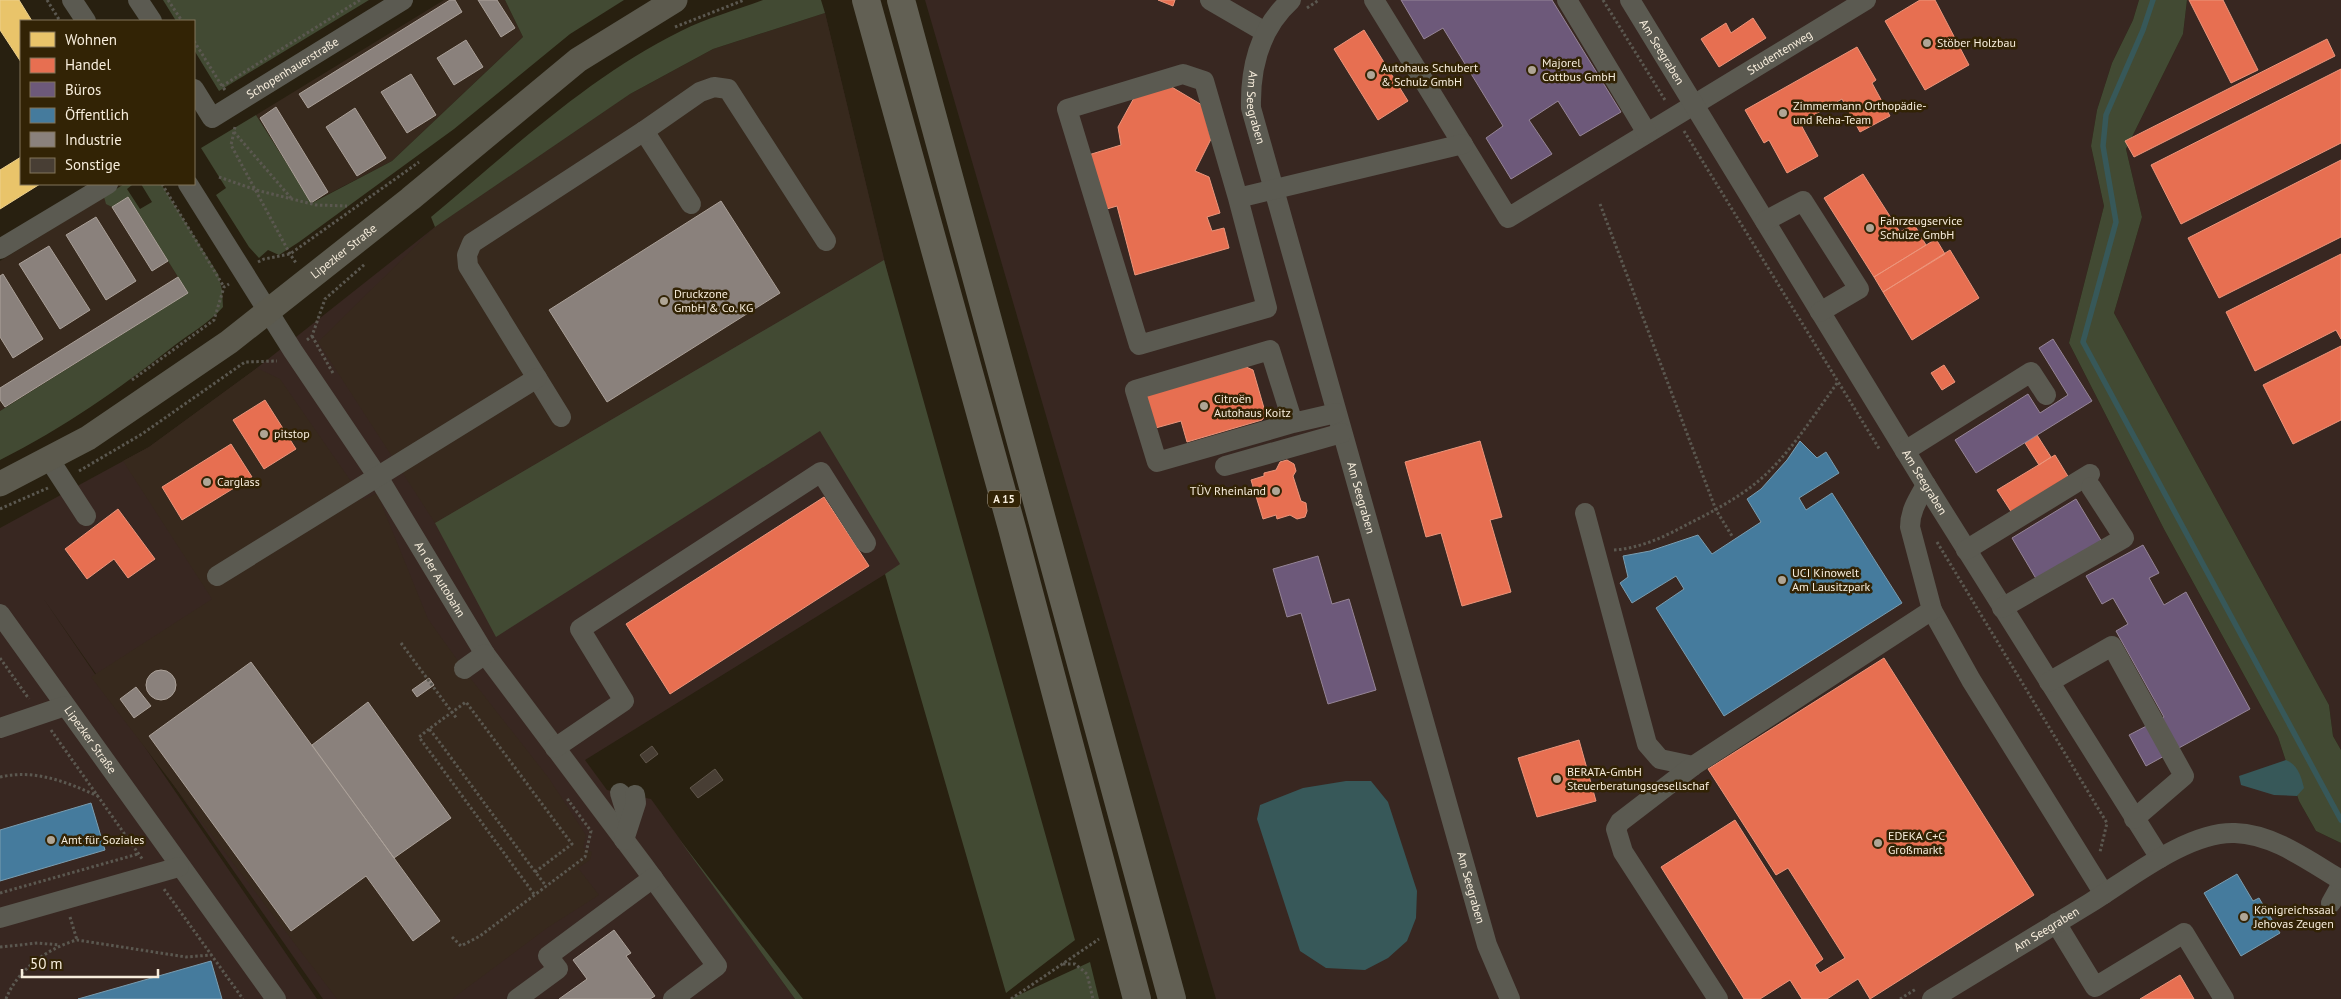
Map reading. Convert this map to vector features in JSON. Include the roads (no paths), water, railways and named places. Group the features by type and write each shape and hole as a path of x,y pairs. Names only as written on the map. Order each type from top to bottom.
{"highway":[{"name":"A 15","path":"866,0 1012,528 1137,999"},
{"name":"A 15","path":"901,0 1172,999"}],"main road":[{"name":"Lipezker Straße","path":"0,484 88,438 229,342 410,198 578,60 675,0"}],"street":[{"path":"72,0 85,20"},
{"path":"138,0 151,20"},
{"name":"Schopenhauerstraße","path":"195,91 212,118 403,0"},
{"path":"1210,0 1266,32"},
{"name":"Am Seegraben","path":"1291,0 1283,7 1266,32 1254,70 1250,108 1487,945 1510,999"},
{"path":"1566,0 1647,133"},
{"name":"Am Seegraben","path":"1630,0 1966,550 2160,858"},
{"name":"Studentenweg","path":"1693,104 1866,0"},
{"path":"1379,2 1508,218 1693,104"},
{"path":"1183,74 1204,81 1238,198 1267,308 1139,345 1067,109 1183,74"},
{"path":"561,416 468,266 467,255 472,243 644,131 700,92 714,87 728,89 826,241"},
{"path":"644,131 690,204"},
{"path":"1238,198 1463,144"},
{"path":"0,249 106,185"},
{"path":"189,185 268,310"},
{"path":"1765,221 1803,201 1859,289 1820,312"},
{"name":"An der Autobahn","path":"268,310 378,477 485,654 584,787 626,831 653,878 717,966 673,999"},
{"path":"1293,423 1270,350 1135,390 1157,462 1293,423 1336,413"},
{"path":"1905,451 2031,372 2046,395"},
{"path":"217,576 537,378"},
{"path":"1225,466 1342,433"},
{"path":"49,459 86,516"},
{"path":"555,748 624,701 580,629 588,623 821,472 866,543"},
{"path":"1966,550 2091,480 2124,538 2002,608"},
{"path":"1926,485 1910,518 1910,527 1932,610 1971,680 2104,894"},
{"path":"1585,513 1647,744 1660,758 1693,766"},
{"path":"1718,999 1623,852 1616,829 1620,822 1693,766 1932,610"},
{"name":"Lipezker Straße","path":"0,614 179,867 276,999"},
{"path":"2049,682 2112,646 2184,776 2134,819"},
{"path":"464,669 485,654"},
{"path":"6,726 65,706"},
{"path":"626,831 636,803 628,794"},
{"name":"Am Seegraben","path":"1932,999 2160,858 2207,836 2234,833 2257,837 2277,845 2341,880"},
{"path":"0,918 179,867"},
{"path":"517,999 558,969 548,956 653,878"},
{"path":"2331,903 2341,885"},
{"path":"2056,923 2095,987 2184,933 2224,999"}],"water":[{"path":"2286,760 2296,768 2302,779 2304,788 2297,796 2274,795 2241,785 2239,776"},
{"path":"1346,781 1371,781 1388,802 1417,891 1416,918 1407,941 1388,958 1365,970 1326,968 1300,951 1257,819 1260,805 1303,788"}],"waterway":[{"path":"2153,0 2143,30 2106,115 2103,146 2116,222 2083,342 2341,820"}],"place":[{"name":"Stöber Holzbau","path":"1927,43"},
{"name":"Majorel Cottbus GmbH","path":"1532,70"},
{"name":"Autohaus Schubert & Schulz GmbH","path":"1371,75"},
{"name":"Zimmermann Orthopädie- und Reha-Team","path":"1783,113"},
{"name":"Fahrzeugservice Schulze GmbH","path":"1870,228"},
{"name":"Druckzone GmbH & Co. KG","path":"664,301"},
{"name":"Citroën Autohaus Koitz","path":"1204,406"},
{"name":"pitstop","path":"264,434"},
{"name":"Carglass","path":"207,482"},
{"name":"TÜV Rheinland","path":"1276,491"},
{"name":"UCI Kinowelt Am Lausitzpark","path":"1782,580"},
{"name":"BERATA-GmbH Steuerberatungsgesellschaf","path":"1557,779"},
{"name":"Amt für Soziales","path":"51,840"},
{"name":"EDEKA C+C Großmarkt","path":"1878,843"},
{"name":"Königreichssaal Jehovas Zeugen","path":"2244,917"}]}
